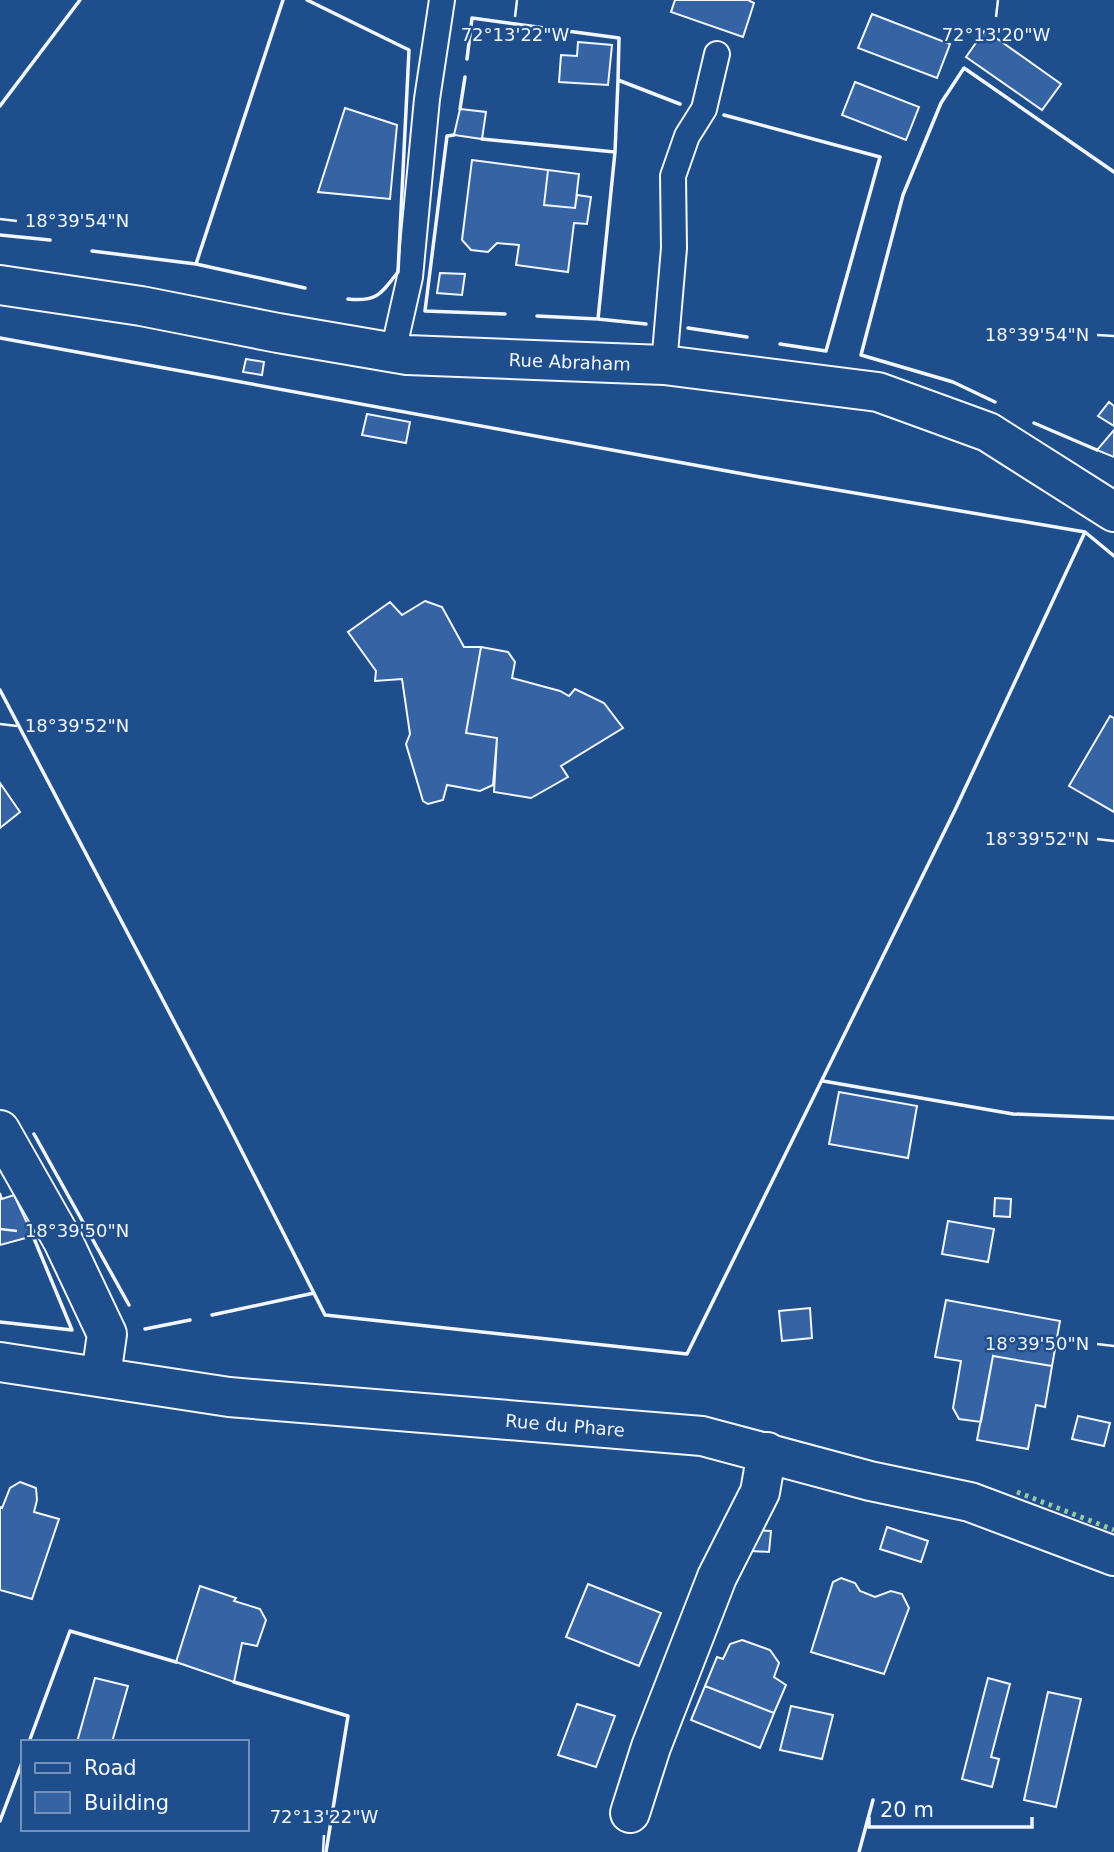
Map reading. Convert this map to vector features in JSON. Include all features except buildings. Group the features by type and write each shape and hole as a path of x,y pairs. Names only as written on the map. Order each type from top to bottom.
{"street":[{"name":"Rue Abraham","path":"0,285 141,306 393,352 664,365 878,392 988,432 1114,512"},
{"path":"0,1130 63,1241 107,1334 101,1376"},
{"name":"Rue du Phare","path":"0,1362 229,1397 702,1436 870,1481 970,1502 1114,1556"},
{"path":"630,1813 651,1747 718,1577 760,1492 767,1452"}],"lane":[{"path":"393,352 410,277 427,99 442,0"},
{"path":"664,365 674,248 673,176 687,136 704,109 717,54"}],"hedge":[{"path":"1017,1492 1114,1530"}],"wall":[{"path":"0,106 80,0"},
{"path":"283,0 196,264 305,288"},
{"path":"307,0 409,50 398,272 387,286 372,298 348,299"},
{"path":"467,59 472,18 619,38 618,80"},
{"path":"995,402 953,382 861,355 903,195 941,103 964,68 1114,172"},
{"path":"460,109 465,77"},
{"path":"615,152 618,80 680,104"},
{"path":"724,115 880,157 826,351 780,344"},
{"path":"454,135 447,136 425,311 505,314"},
{"path":"482,139 615,152 598,319 537,316"},
{"path":"0,235 50,240"},
{"path":"92,251 196,264"},
{"path":"598,319 646,324"},
{"path":"688,328 747,337"},
{"path":"0,338 760,477 1085,532 955,810 687,1354 325,1315 0,690"},
{"path":"1034,423 1097,450"},
{"path":"1085,532 1114,556"},
{"path":"823,1081 1013,1114 1114,1118"},
{"path":"34,1134 129,1305"},
{"path":"0,1322 72,1330 33,1236"},
{"path":"212,1315 314,1293"},
{"path":"145,1329 190,1320"},
{"path":"30,1740 70,1631 176,1662"},
{"path":"234,1682 348,1716 326,1852"},
{"path":"0,1821 21,1765"},
{"path":"859,1852 873,1800"}]}
